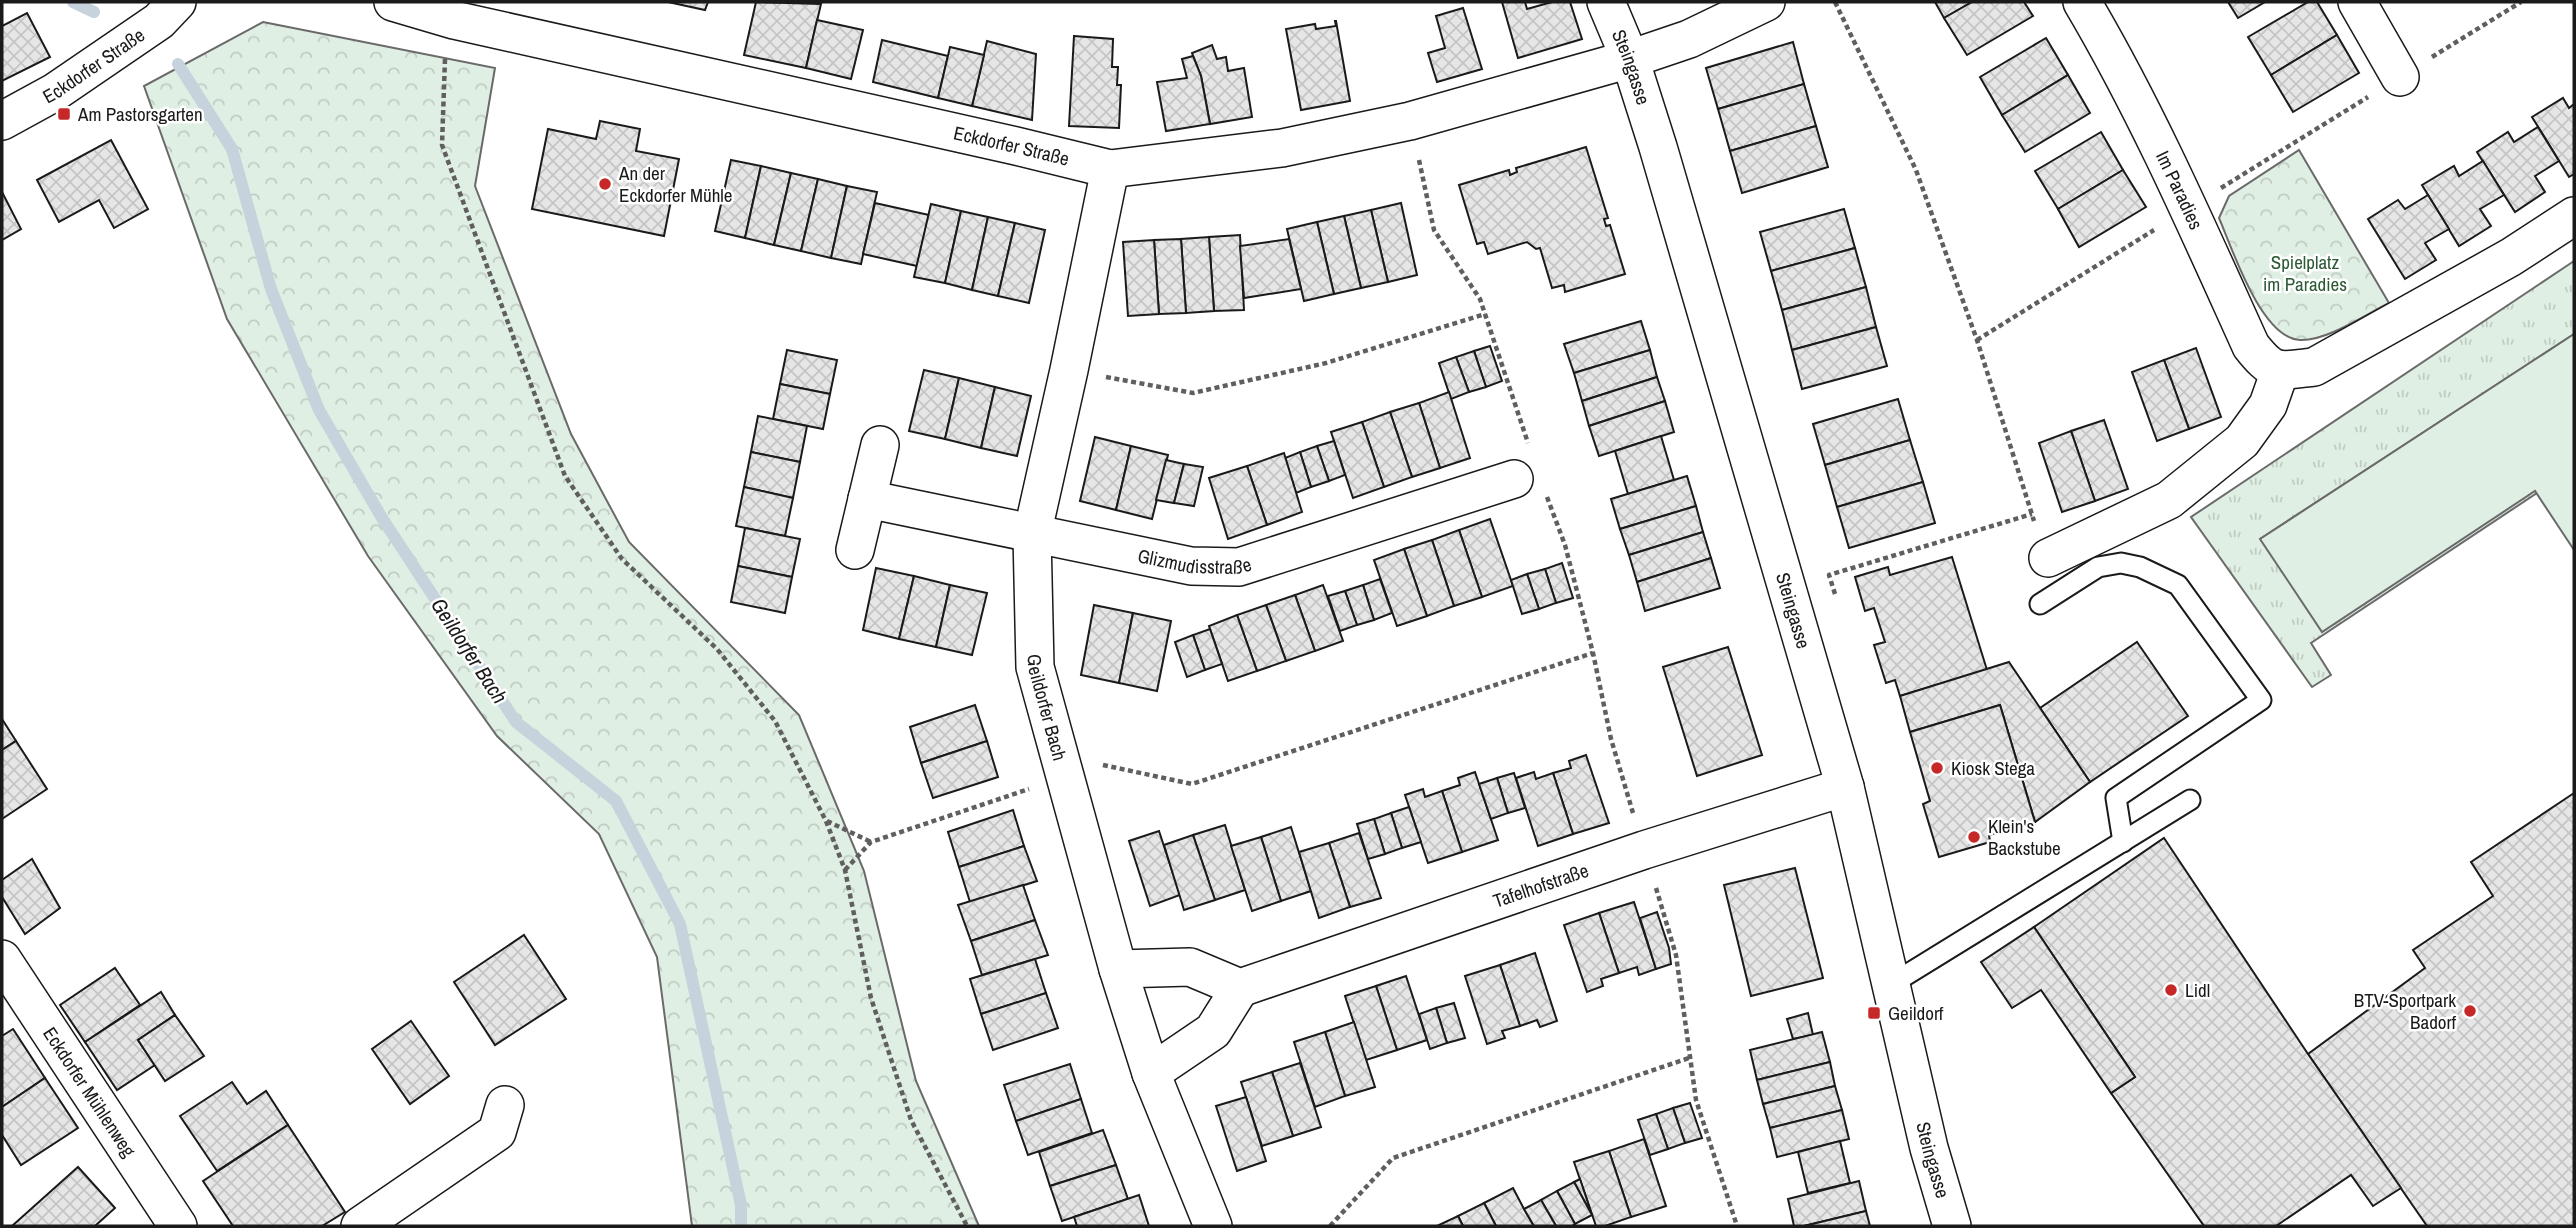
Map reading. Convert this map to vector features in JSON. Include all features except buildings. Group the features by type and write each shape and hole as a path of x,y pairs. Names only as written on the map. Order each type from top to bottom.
{"street":[{"name":"Eckdorfer Straße","path":"2,121 55,92 159,21 177,2"},
{"name":"Eckdorfer Straße","path":"393,2 454,20 1110,169 1282,148 1410,121 1630,59 1689,39 1766,2"},
{"name":"Steingasse","path":"1606,2 1630,59 1684,234 1845,788 1929,1148 1952,1226"},
{"name":"Im Paradies","path":"2082,2 2106,42 2189,208 2251,346 2265,363 2280,371"},
{"path":"2357,2 2400,77"},
{"name":"Geildorfer Bach","path":"1110,169 1032,535 1035,667 1118,969 1151,1073 1213,1226"},
{"path":"2048,558 2169,500 2242,441 2268,405 2280,371 2314,367 2511,257 2574,216"},
{"path":"855,550 880,445"},
{"name":"Glizmudisstraße","path":"867,499 1191,566 1239,567 1514,479"},
{"name":"Tafelhofstraße","path":"1240,988 1644,850 1845,788"},
{"name":"Eckdorfer Mühlenweg","path":"2,959 178,1226"},
{"path":"1118,969 1190,967 1240,988 1213,1031 1151,1073"},
{"path":"360,1226 496,1132 505,1105"}],"lane":[{"path":"2040,604 2098,567 2121,563 2140,568 2178,585 2261,700 2116,798 2123,842"},
{"path":"1890,985 2190,800"}],"path":[{"path":"1835,2 1916,170 1977,340 2048,558"},
{"path":"1977,340 2521,2"},
{"path":"454,20 444,63 442,145 565,476 622,559 717,649 775,721 827,821 845,870 871,998 911,1120 967,1226"},
{"path":"1410,121 1434,230 1480,299 1529,445"},
{"path":"1069,370 1193,393 1326,363 1485,314"},
{"path":"1547,496 1565,545 1593,653 1611,739 1676,955 1696,1100 1735,1226"},
{"path":"1835,594 1829,575 2032,514"},
{"path":"845,870 871,842 1064,766 1192,785 1593,653"},
{"path":"827,821 871,842"},
{"path":"1330,1226 1393,1158 1689,1058"}],"green space":[{"path":"263,22 495,68 475,186 571,434 629,542 799,715 864,871 916,1081 979,1226 692,1226 657,957 599,834 497,736 368,556 227,319 144,86"},
{"name":"Spielplatz im Paradies","path":"2299,150 2389,303 2334,332 2300,340 2286,335 2261,308 2240,269 2219,218 2229,196"},
{"path":"2574,261 2574,334 2260,539 2535,490 2537,493 2311,643 2331,675 2312,687 2191,517"},
{"path":"2574,334 2574,550 2535,491 2322,632 2260,539"}],"waterway":[{"path":"73,2 94,12"},
{"name":"Geildorfer Bach","path":"178,64 232,149 271,289 319,410 382,518 516,722 616,801 680,924 741,1205 741,1226"}],"place":[{"name":"Am Pastorsgarten","path":"64,114"},
{"name":"An der Eckdorfer Mühle","path":"605,184"},
{"name":"Kiosk Stega","path":"1937,768"},
{"name":"Klein's Backstube","path":"1974,837"},
{"name":"Lidl","path":"2171,990"},
{"name":"BTV-Sportpark Badorf","path":"2470,1011"},
{"name":"Geildorf","path":"1874,1013"}]}
